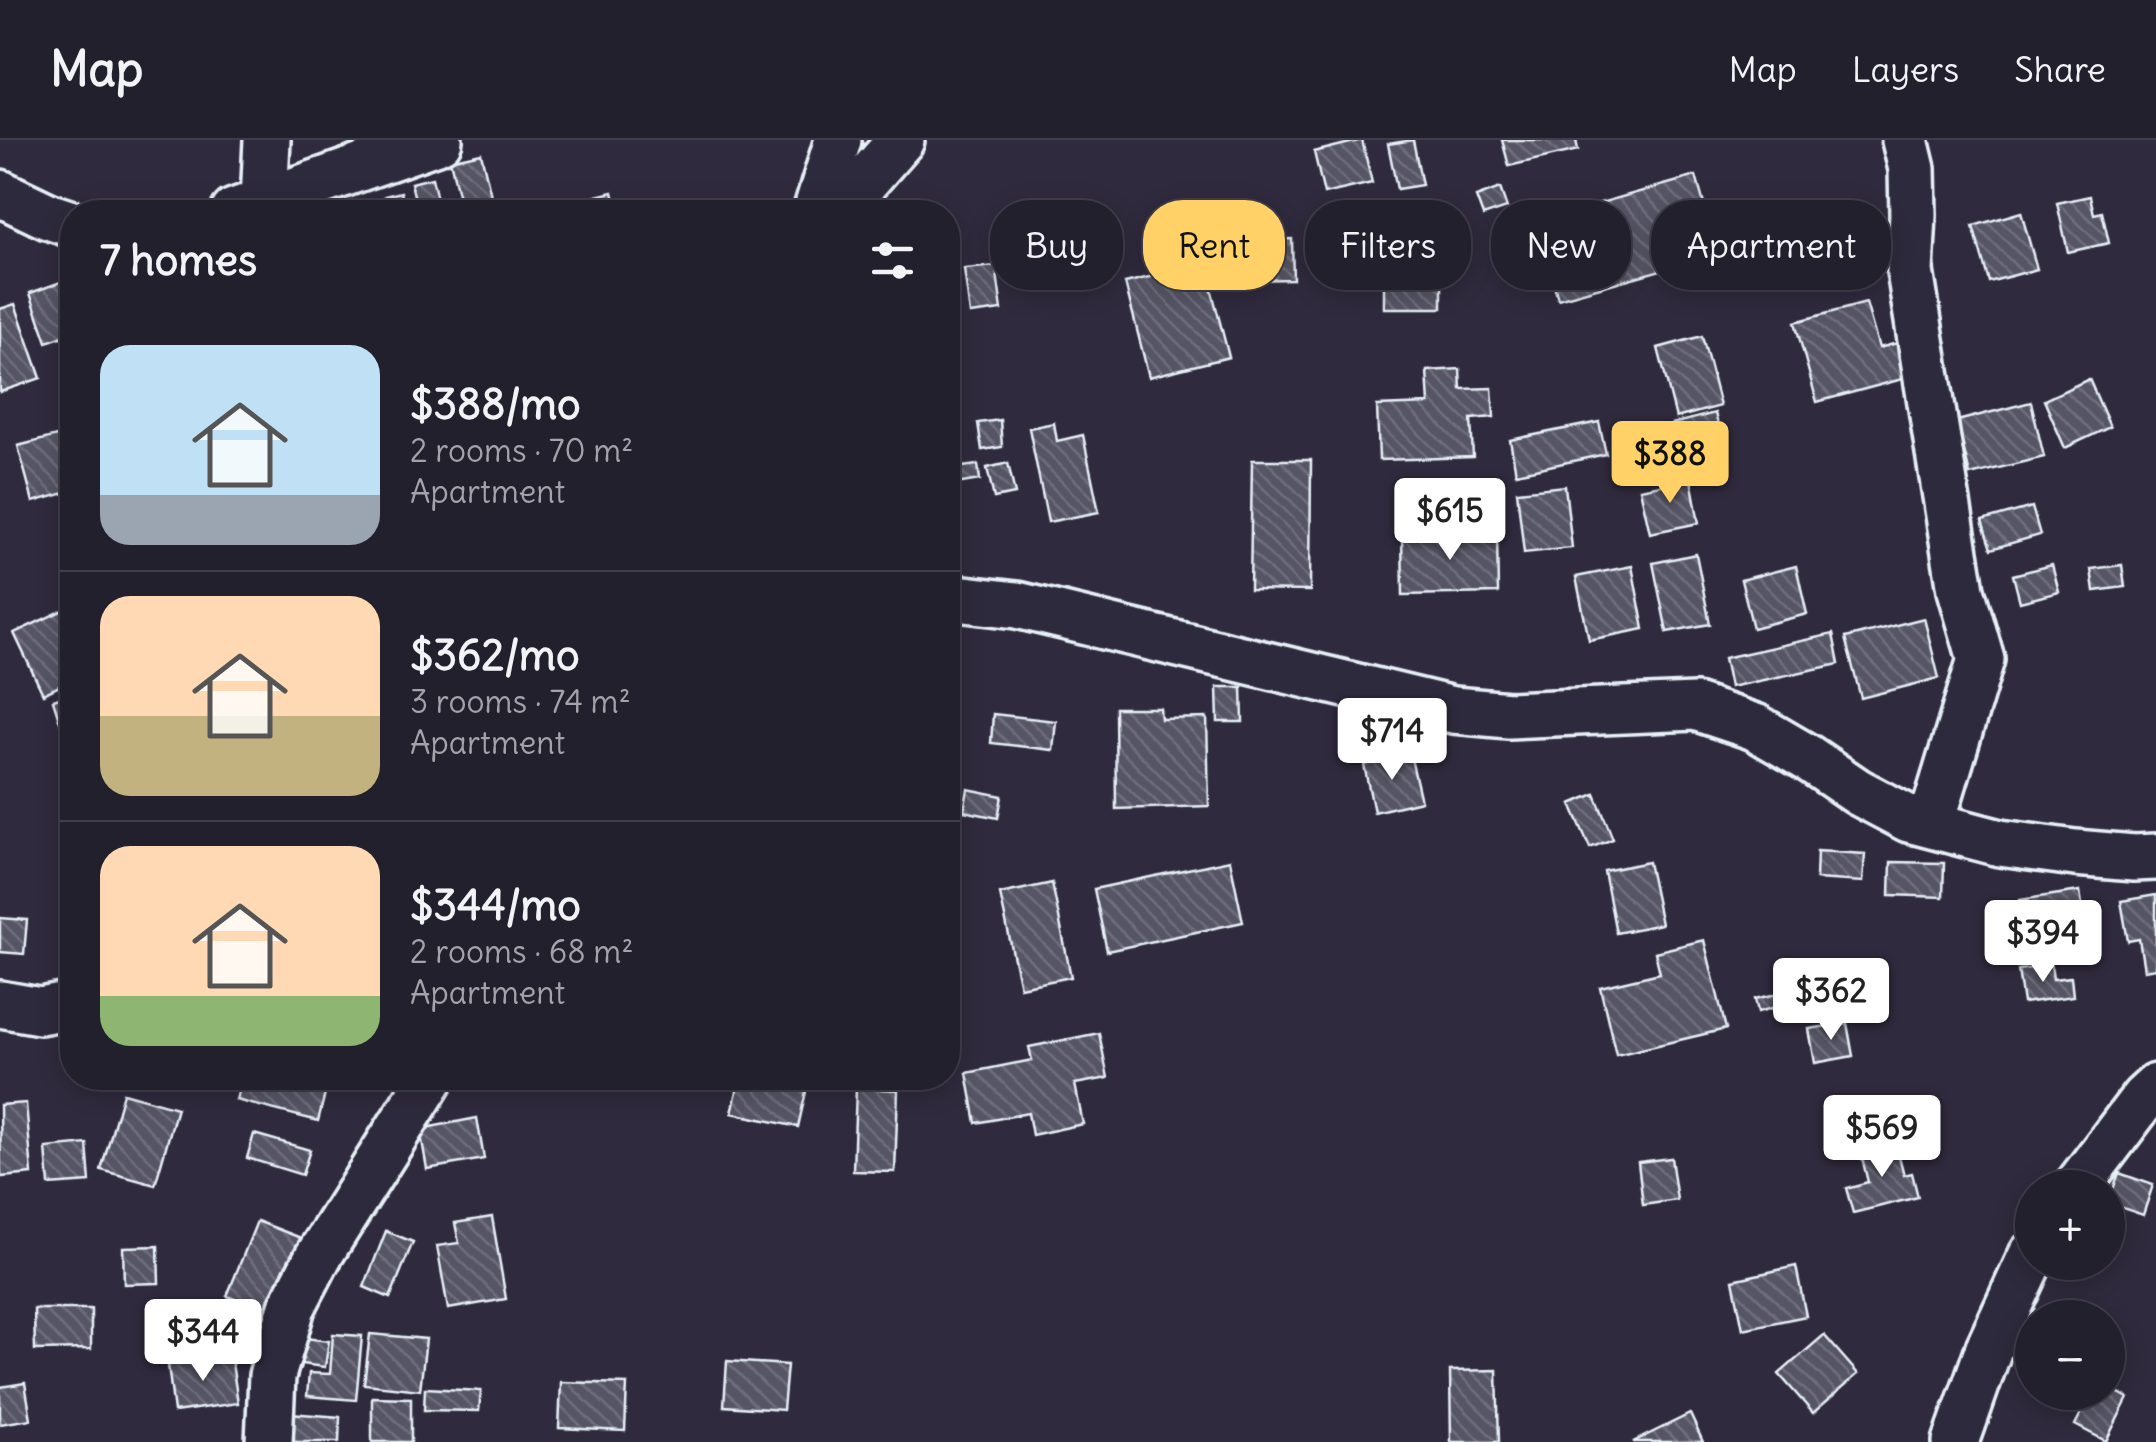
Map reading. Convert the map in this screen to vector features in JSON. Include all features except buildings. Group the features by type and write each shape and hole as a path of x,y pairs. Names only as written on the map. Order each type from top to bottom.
{"street":[{"path":"256,200 267,140"},
{"path":"278,200 439,140"},
{"path":"820,200 838,140"},
{"path":"849,200 902,140"},
{"path":"1906,140 1912,184 1910,270 1961,590 1981,659 1930,824"},
{"path":"0,193 60,220"},
{"path":"960,598 1017,605 1453,710 1509,715 1695,707 1755,727 1909,819 2000,843 2156,857"},
{"path":"0,1004 40,1011 60,1007"},
{"path":"2090,1170 2144,1098 2156,1088"},
{"path":"269,1442 272,1376 292,1307 318,1257 423,1090"},
{"path":"1956,1442 1989,1348 2021,1280"}]}
